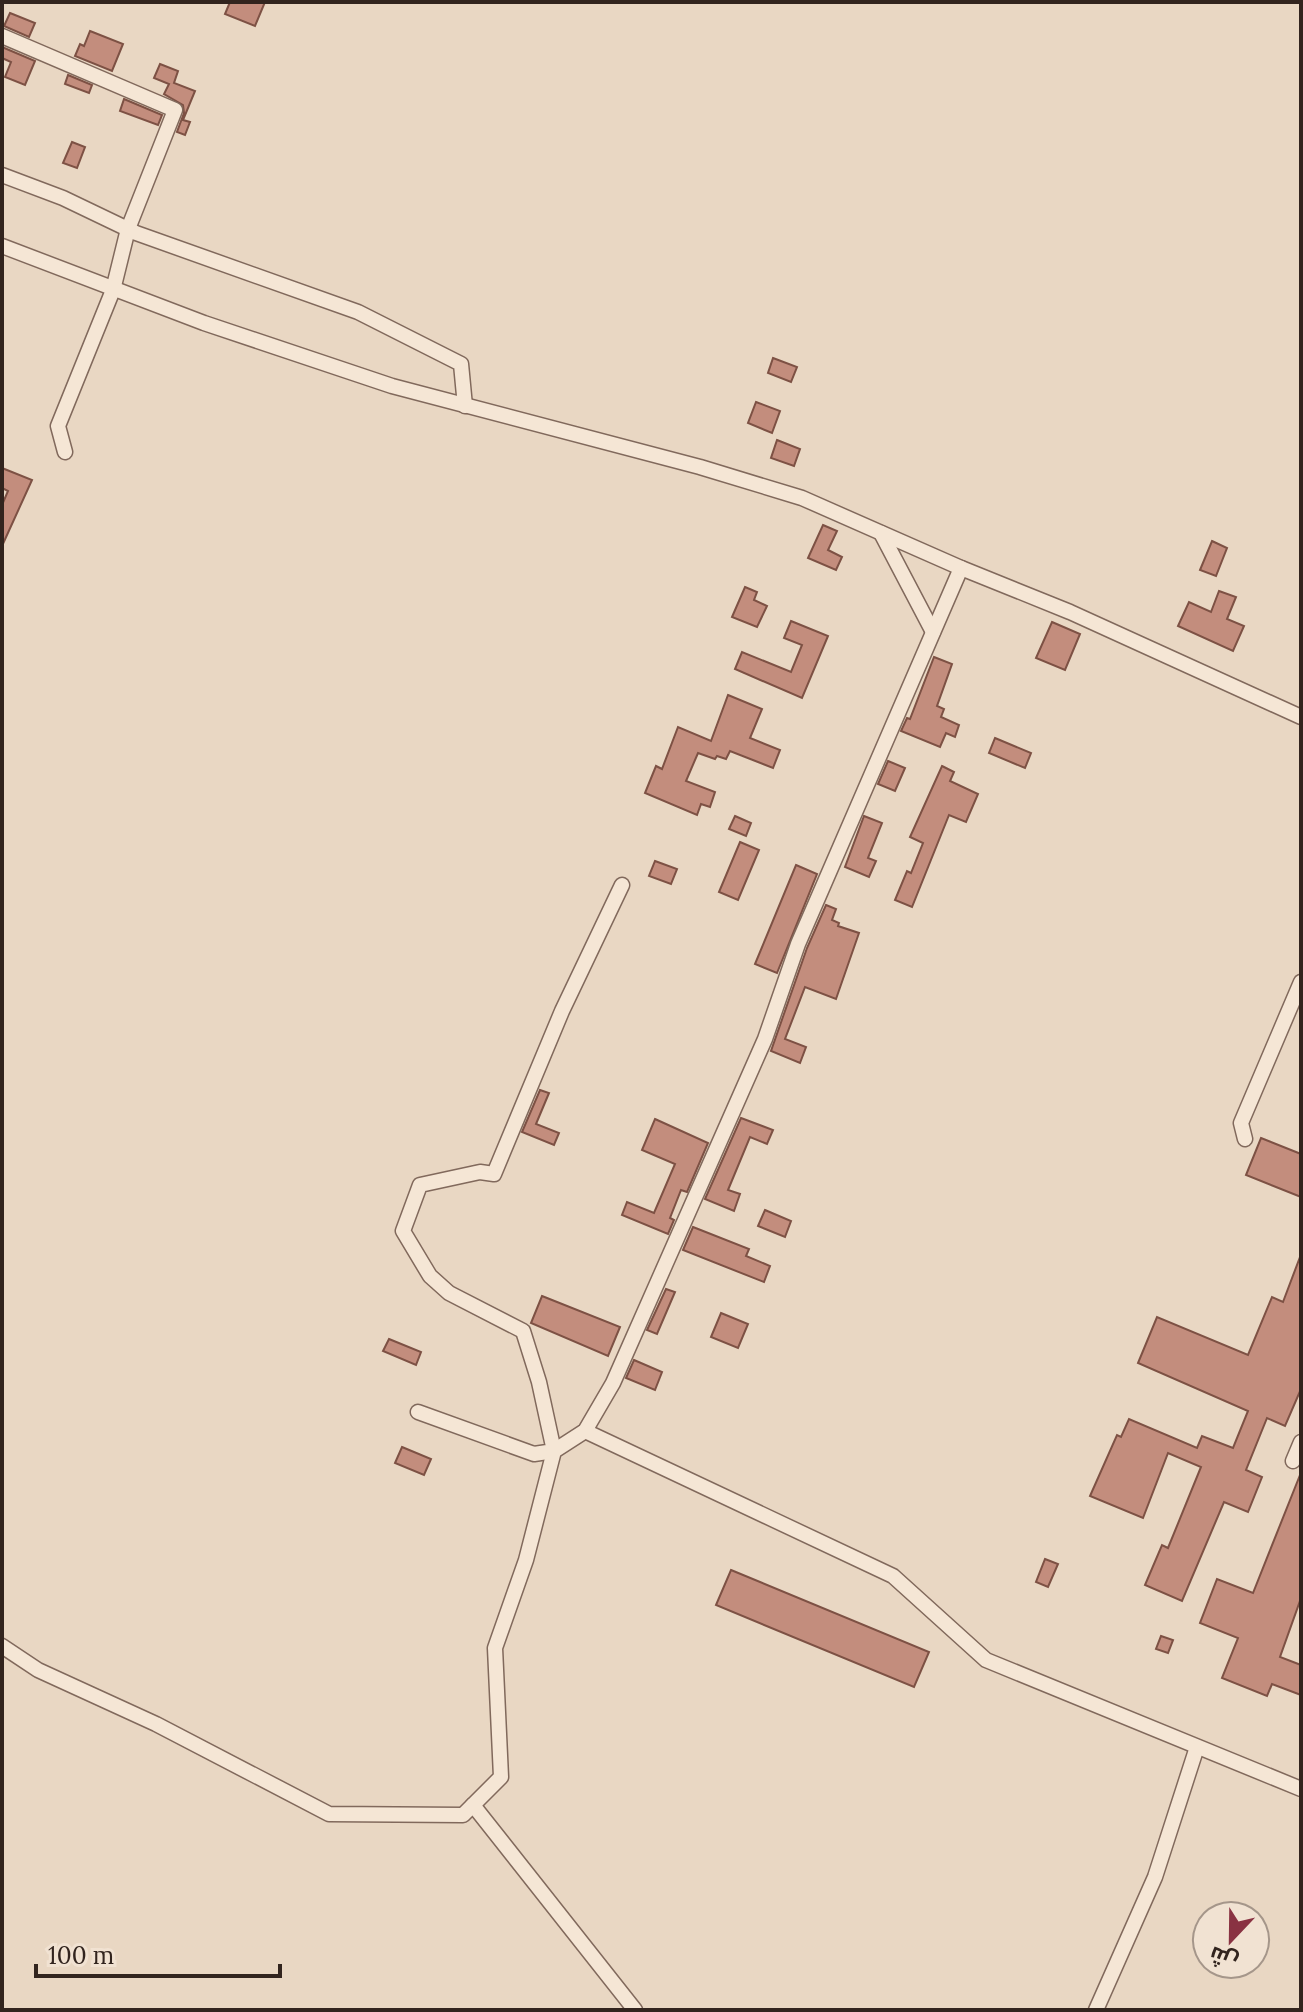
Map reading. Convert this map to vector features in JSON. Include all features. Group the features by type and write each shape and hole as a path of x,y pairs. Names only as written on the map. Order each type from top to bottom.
{"street":[{"path":"2,36 175,110 128,229 113,290 58,426 65,452"},
{"path":"2,175 63,198 128,229 358,312 461,364 465,406"},
{"path":"2,246 113,290 392,386 700,467 802,498 1070,612 1301,717"},
{"path":"881,533 933,632"},
{"path":"418,1412 534,1454 554,1451 585,1431 613,1383 765,1039 798,944 961,568"},
{"path":"2,1646 38,1670 156,1724 329,1814 463,1815 501,1777 495,1648 526,1560 554,1451 539,1382 523,1331 449,1293 430,1276 403,1231 420,1185 480,1172 494,1174 562,1011 622,885"},
{"path":"1245,1139 1241,1123 1301,982"},
{"path":"585,1431 893,1576 986,1660 1301,1789"},
{"path":"1293,1461 1301,1442"},
{"path":"1096,2010 1155,1877 1197,1747"},
{"path":"473,1805 635,2010"}],"building":[{"path":"230,2 265,2 255,26 225,14"},
{"path":"10,13 35,23 29,37 4,26"},
{"path":"90,31 123,44 112,71 75,56 80,44 84,46"},
{"path":"2,47 35,61 25,85 5,77 11,62 2,58"},
{"path":"160,64 178,71 174,83 195,91 183,120 190,122 185,135 177,132 184,113 183,105 164,94 169,84 154,78"},
{"path":"68,75 92,85 89,93 65,84"},
{"path":"124,99 162,115 158,125 120,111"},
{"path":"72,142 85,147 77,168 63,163"},
{"path":"773,358 797,367 791,382 768,373"},
{"path":"756,402 780,411 772,433 748,423"},
{"path":"777,440 800,449 794,466 771,458"},
{"path":"2,468 32,480 2,546 2,505 8,491 2,488"},
{"path":"823,525 837,531 828,550 842,557 836,570 808,558"},
{"path":"1212,541 1227,548 1216,576 1200,570"},
{"path":"745,587 757,592 754,600 767,606 757,627 732,617"},
{"path":"1219,591 1236,597 1227,619 1244,626 1233,651 1178,626 1189,602 1211,612"},
{"path":"791,621 828,636 802,698 735,669 742,652 791,672 802,645 784,638"},
{"path":"1052,622 1080,634 1065,670 1036,658"},
{"path":"934,657 952,664 937,706 944,709 941,717 959,725 955,737 946,733 940,747 901,731 907,718 910,719"},
{"path":"728,695 762,709 750,738 780,750 773,768 730,751 726,759 698,753 686,781 715,792 710,807 701,804 697,815 645,793 656,766 662,769 678,727 711,741"},
{"path":"995,738 1031,753 1025,768 989,753"},
{"path":"888,761 905,768 895,791 878,784"},
{"path":"942,766 954,772 950,781 978,794 966,822 949,815 912,907 895,900 907,871 911,873 923,843 910,837"},
{"path":"735,816 751,823 746,836 729,829"},
{"path":"864,816 882,823 868,858 876,861 869,877 845,867"},
{"path":"740,842 759,850 738,900 719,892"},
{"path":"655,861 677,869 671,884 649,876"},
{"path":"796,865 817,874 777,973 755,964"},
{"path":"826,905 836,909 832,920 839,923 838,926 859,933 836,999 805,987 785,1039 806,1047 800,1063 771,1051 807,948"},
{"path":"540,1090 549,1093 536,1124 559,1133 554,1145 522,1132"},
{"path":"741,1118 773,1130 767,1144 750,1137 728,1190 740,1194 734,1211 705,1199"},
{"path":"655,1119 708,1143 687,1192 681,1190 670,1218 674,1220 668,1234 622,1215 627,1202 654,1213 675,1164 642,1150"},
{"path":"1261,1138 1301,1154 1301,1197 1246,1175"},
{"path":"765,1210 791,1221 785,1237 758,1226"},
{"path":"693,1227 749,1249 746,1256 770,1266 764,1282 683,1250"},
{"path":"1300,1257 1301,1389 1285,1426 1267,1418 1246,1470 1262,1477 1248,1512 1224,1502 1182,1601 1145,1585 1162,1545 1168,1548 1201,1467 1168,1453 1143,1518 1090,1496 1117,1435 1121,1437 1129,1419 1197,1448 1202,1436 1233,1448 1248,1411 1138,1363 1157,1317 1248,1355 1272,1297 1283,1302"},
{"path":"666,1289 675,1292 657,1334 647,1330"},
{"path":"542,1296 620,1327 608,1356 531,1323"},
{"path":"721,1313 748,1324 738,1348 711,1337"},
{"path":"389,1339 421,1352 416,1365 383,1351"},
{"path":"634,1360 662,1372 655,1390 626,1378"},
{"path":"402,1447 431,1459 424,1475 395,1463"},
{"path":"1300,1475 1301,1598 1280,1657 1301,1665 1301,1695 1272,1684 1267,1696 1222,1678 1238,1638 1200,1623 1217,1579 1253,1593"},
{"path":"1045,1559 1058,1564 1048,1587 1036,1582"},
{"path":"731,1570 929,1652 914,1687 716,1605"},
{"path":"1161,1636 1173,1640 1168,1653 1156,1649"}]}
